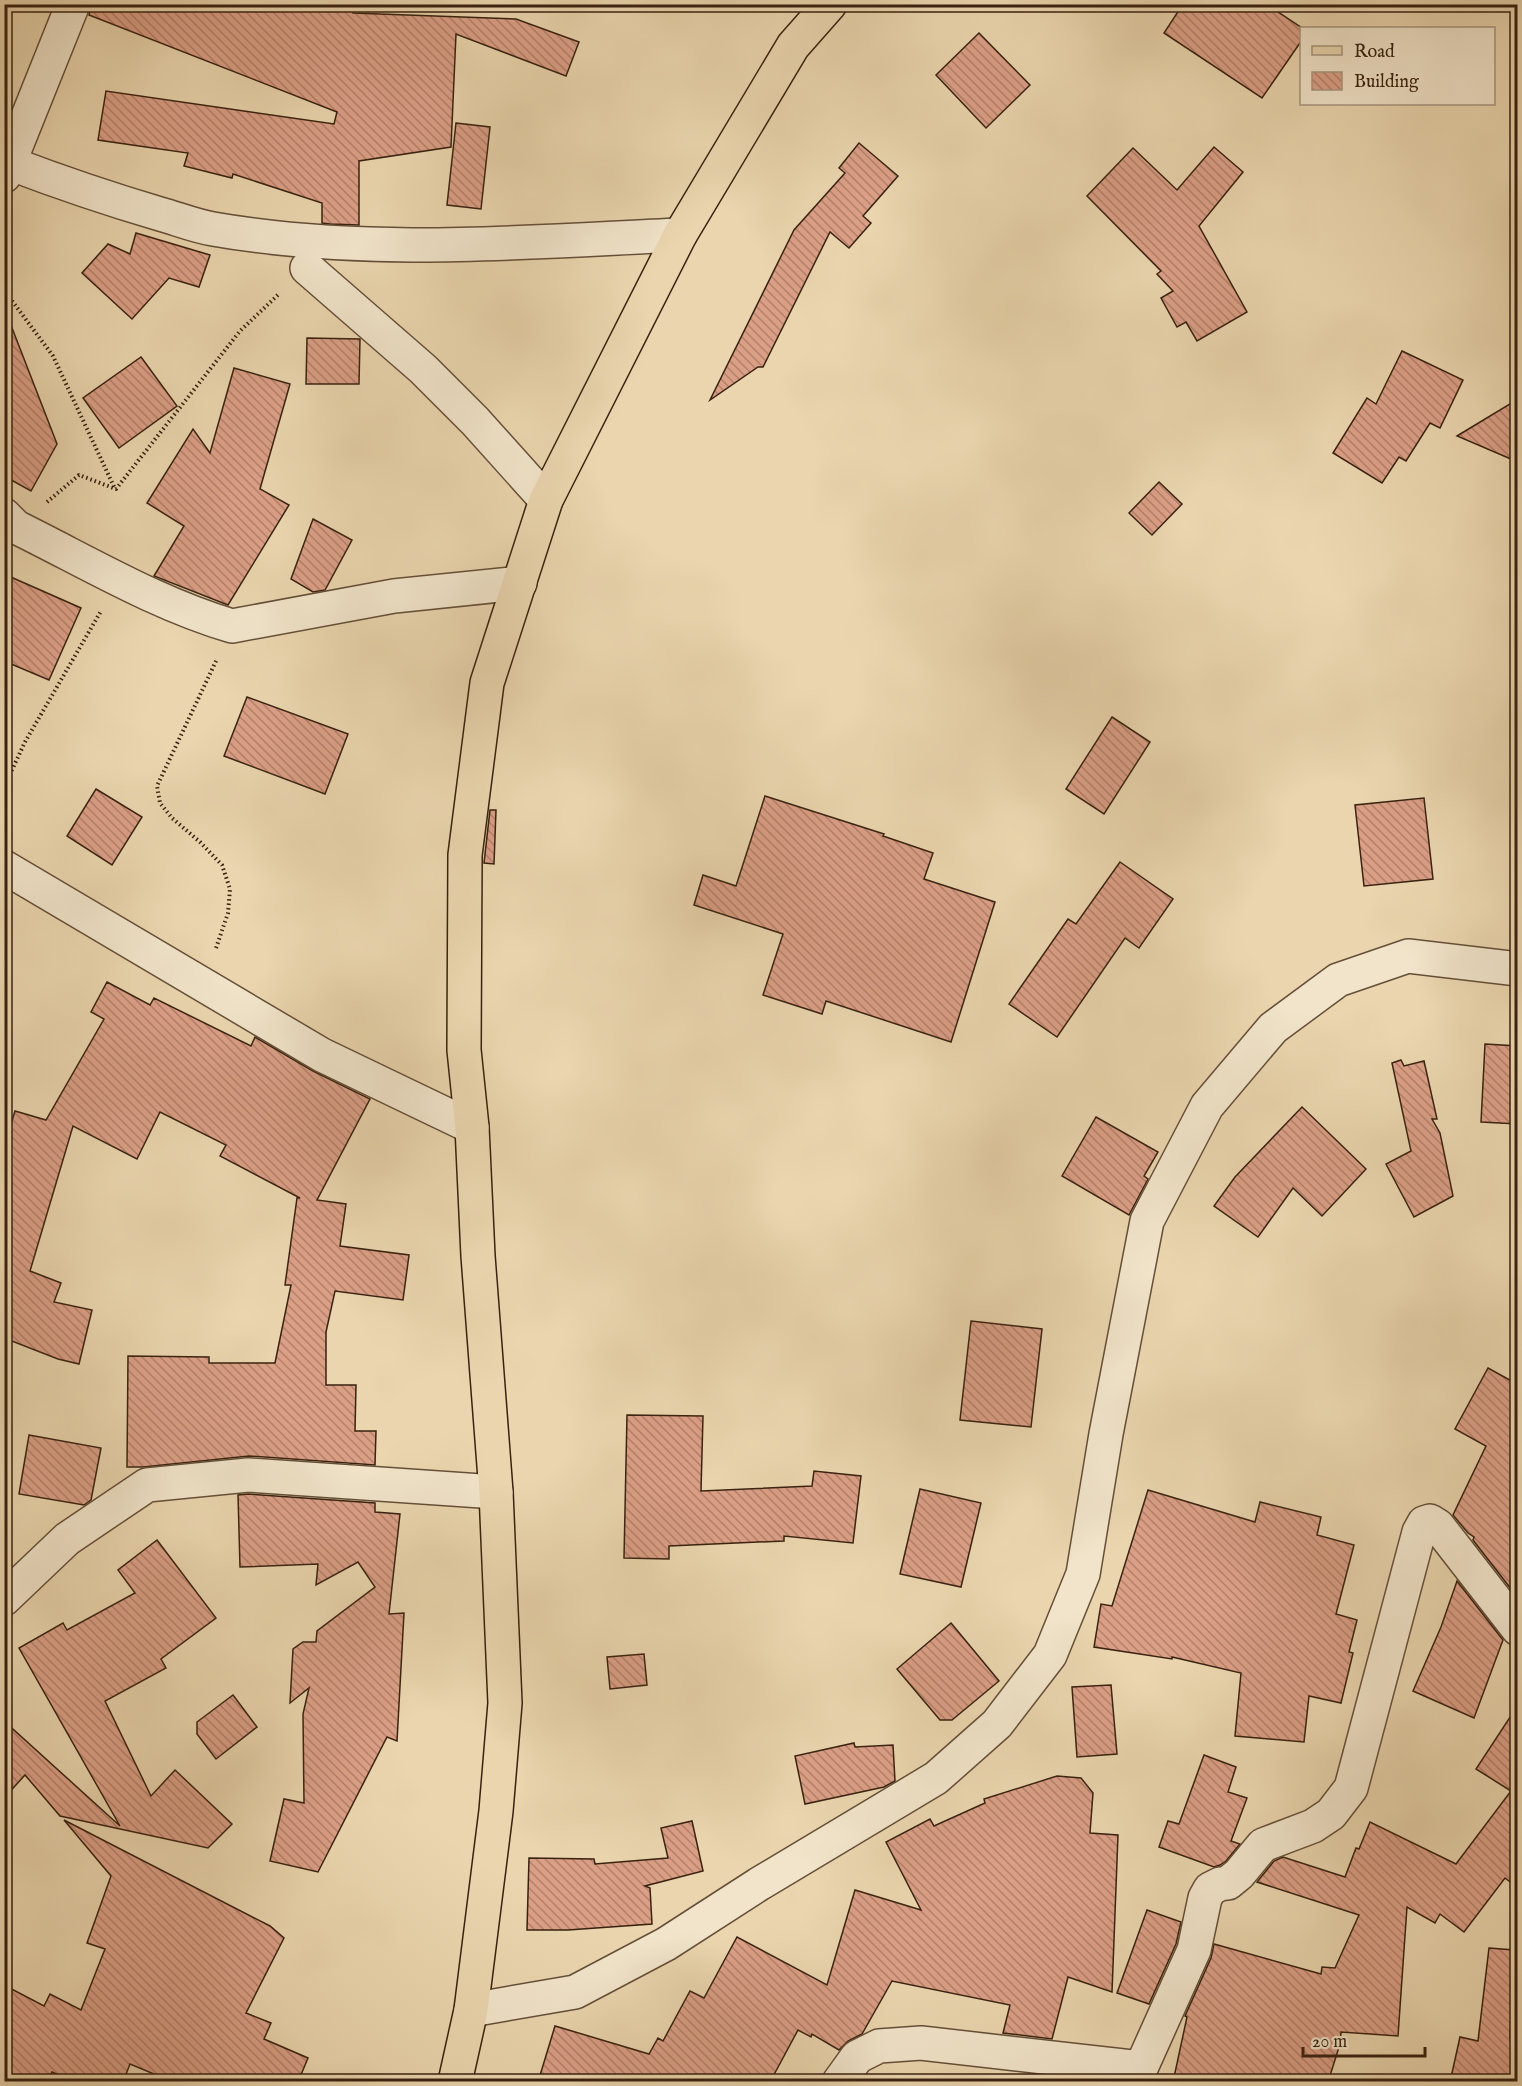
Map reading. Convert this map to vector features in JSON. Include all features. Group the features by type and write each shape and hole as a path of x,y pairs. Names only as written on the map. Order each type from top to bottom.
{"main road":[{"path":"455,2082 471,2010 496,1811 505,1703 496,1492 464,1050 465,855 487,683 546,500 680,235 793,46 830,4"}],"street":[{"path":"73,4 7,170 211,229 265,236 336,242 444,246 680,235"},
{"path":"307,268 423,369 476,422 546,500"},
{"path":"10,521 120,579 192,612 232,626 394,597 520,583"},
{"path":"4,867 322,1055 471,1127"},
{"path":"471,2010 576,1992 666,1944 759,1884 936,1778 997,1724 1050,1655 1083,1574 1106,1434 1147,1221 1207,1106 1273,1028 1338,980 1408,956 1518,969"},
{"path":"4,1599 67,1539 147,1485 248,1475 496,1492"},
{"path":"839,2082 857,2057 879,2046 921,2043 1139,2075 1194,1950 1204,1898 1210,1889 1228,1883 1239,1874 1263,1845 1313,1826 1331,1814 1351,1788 1419,1532 1424,1523 1430,1521 1438,1526 1518,1629"}],"path":[{"path":"116,489 240,331 307,268"},
{"path":"4,290 53,356 116,489"},
{"path":"10,521 79,475 116,489"},
{"path":"4,787 26,742 120,579"},
{"path":"203,985 228,913 230,889 222,865 172,818 160,803 157,786 232,626"}],"building":[{"path":"91,4 352,4 353,13 516,19 579,42 566,76 456,34 451,147 359,161 359,225 330,224 322,223 322,203 233,174 232,178 184,166 188,153 98,140 106,91 334,124 337,112 89,15"},
{"path":"1183,4 1266,4 1300,27 1300,43 1262,98 1164,33"},
{"path":"979,33 1030,85 986,128 936,75"},
{"path":"456,123 490,127 481,209 447,205"},
{"path":"859,143 898,176 863,216 871,223 849,248 830,232 763,367 758,367 710,400 794,230 845,173 839,168"},
{"path":"1214,147 1243,172 1199,226 1247,312 1197,341 1186,322 1177,327 1161,298 1173,291 1157,274 1161,271 1087,196 1133,148 1177,190"},
{"path":"136,233 210,255 199,287 169,278 132,319 82,273 108,244 130,254"},
{"path":"7,315 57,444 31,491 4,476 4,316"},
{"path":"307,338 360,339 359,384 306,384"},
{"path":"1402,351 1463,380 1440,428 1430,423 1406,461 1399,457 1382,483 1333,453 1367,398 1376,404"},
{"path":"141,357 177,406 119,448 83,398"},
{"path":"234,368 290,384 260,489 289,505 228,605 154,576 184,526 147,503 193,429 210,453"},
{"path":"1518,399 1518,462 1457,436"},
{"path":"1159,482 1182,504 1152,535 1129,513"},
{"path":"313,519 352,540 325,590 313,592 291,579"},
{"path":"4,574 81,608 49,680 4,661"},
{"path":"247,697 348,734 325,794 224,756"},
{"path":"1112,717 1150,742 1104,814 1066,789"},
{"path":"96,789 142,817 112,865 67,836"},
{"path":"765,796 884,834 883,836 933,853 924,879 995,902 951,1042 826,1001 822,1014 763,995 783,934 694,905 703,875 736,886"},
{"path":"1424,798 1433,879 1364,886 1355,805"},
{"path":"490,810 496,810 494,864 484,863"},
{"path":"1120,862 1173,899 1139,948 1125,938 1057,1037 1009,1004 1068,919 1076,924"},
{"path":"107,982 150,1005 154,998 251,1046 255,1037 313,1071 370,1099 317,1200 346,1204 340,1246 409,1255 403,1300 335,1291 326,1332 326,1385 356,1385 355,1431 376,1431 375,1465 249,1456 127,1467 128,1356 209,1357 209,1363 275,1363 291,1285 285,1285 297,1198 300,1198 220,1156 226,1145 160,1112 137,1159 73,1126 30,1271 61,1283 54,1302 92,1310 79,1364 58,1359 4,1338 4,1147 15,1111 46,1120 104,1019 91,1012"},
{"path":"1485,1044 1518,1046 1518,1124 1481,1122"},
{"path":"1401,1060 1404,1066 1424,1061 1437,1119 1432,1119 1440,1133 1453,1196 1414,1217 1386,1164 1411,1151 1392,1063"},
{"path":"1302,1107 1366,1169 1322,1216 1293,1188 1258,1237 1214,1206 1235,1177"},
{"path":"1096,1117 1158,1152 1144,1176 1148,1179 1129,1215 1062,1176"},
{"path":"971,1321 1042,1329 1031,1427 960,1420"},
{"path":"1488,1368 1515,1383 1518,1379 1518,1598 1473,1540 1474,1537 1453,1515 1486,1446 1455,1429"},
{"path":"627,1415 703,1416 701,1491 812,1486 814,1471 861,1476 853,1543 784,1536 784,1541 669,1546 669,1559 624,1558"},
{"path":"29,1435 101,1448 91,1500 84,1505 19,1494"},
{"path":"920,1489 981,1503 961,1587 900,1574"},
{"path":"1148,1490 1255,1522 1260,1502 1321,1517 1317,1535 1354,1545 1336,1614 1357,1620 1349,1652 1353,1653 1341,1703 1309,1696 1304,1742 1235,1736 1241,1673 1172,1657 1172,1659 1094,1647 1101,1604 1112,1606"},
{"path":"238,1495 375,1503 375,1512 400,1514 389,1614 404,1613 397,1741 387,1737 318,1872 270,1861 284,1799 304,1803 303,1714 309,1688 290,1703 293,1649 303,1642 316,1642 317,1631 375,1587 358,1562 316,1585 318,1564 240,1567"},
{"path":"157,1540 216,1618 161,1659 166,1668 105,1701 151,1796 175,1770 232,1824 208,1848 60,1816 25,1775 4,1798 4,1721 120,1826 19,1648 63,1623 67,1630 135,1593 118,1570"},
{"path":"1457,1581 1503,1640 1474,1718 1413,1691 1441,1627"},
{"path":"951,1623 999,1681 952,1720 940,1720 897,1669"},
{"path":"644,1654 647,1685 610,1689 607,1657"},
{"path":"1111,1685 1117,1754 1077,1757 1072,1687"},
{"path":"233,1695 257,1727 216,1759 197,1734 197,1722"},
{"path":"1518,1705 1518,1888 1505,1878 1464,1932 1440,1914 1435,1923 1407,1907 1398,2036 1341,2032 1340,2044 1328,2082 1173,2082 1187,2017 1185,2016 1211,1958 1214,1944 1321,1974 1322,1967 1335,1968 1359,1915 1257,1882 1274,1861 1283,1857 1345,1877 1356,1848 1359,1849 1370,1822 1456,1864 1511,1791 1476,1769"},
{"path":"854,1743 855,1747 893,1745 895,1781 884,1787 805,1804 795,1756"},
{"path":"1204,1755 1236,1767 1228,1792 1247,1798 1231,1841 1240,1844 1226,1861 1214,1867 1159,1847 1168,1821 1179,1824"},
{"path":"1057,1776 1081,1778 1093,1793 1090,1833 1118,1835 1112,1992 1068,1977 1052,2039 1003,2033 1010,2005 892,1981 862,2034 848,2041 839,2050 812,2034 811,2037 798,2030 770,2082 538,2082 555,2026 649,2054 658,2038 663,2041 690,1991 704,1998 737,1937 827,1985 855,1890 921,1910 886,1842 930,1819 934,1826 985,1803 984,1799"},
{"path":"64,1820 270,1926 284,1938 246,2013 271,2023 264,2039 308,2058 298,2082 173,2082 130,2064 123,2082 75,2082 52,2072 47,2082 4,2082 4,1985 44,2006 50,1994 81,2010 105,1949 87,1943 111,1876"},
{"path":"692,1821 703,1871 645,1886 650,1888 652,1924 568,1930 527,1930 529,1858 594,1859 595,1864 668,1858 661,1828"},
{"path":"1147,1910 1181,1922 1176,1944 1149,2004 1117,1993"},
{"path":"1489,1948 1514,1950 1510,2038 1518,2038 1518,2082 1450,2082 1460,2037 1478,2041"}]}
